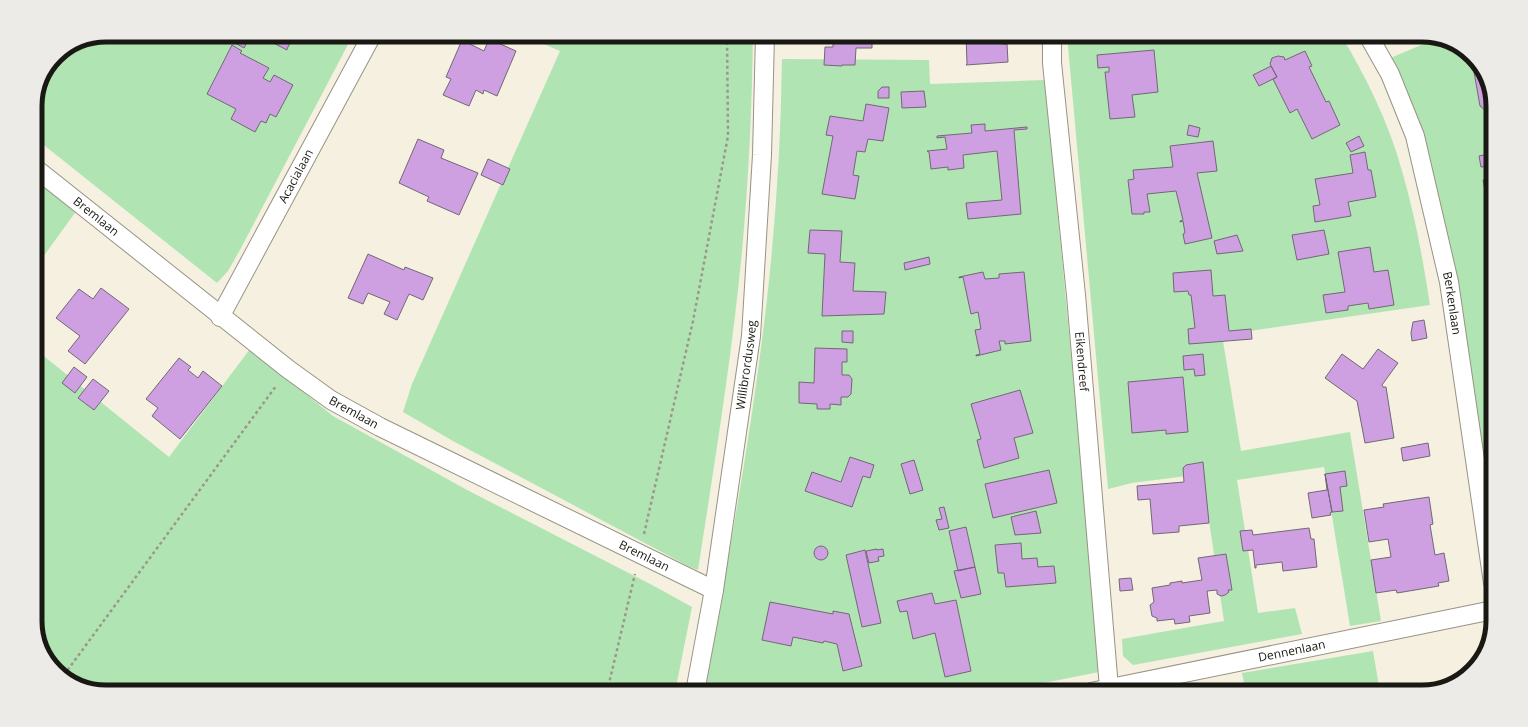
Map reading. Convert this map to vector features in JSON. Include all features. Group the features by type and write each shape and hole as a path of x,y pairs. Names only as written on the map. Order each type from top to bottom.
{"street":[{"name":"Acacialaan","path":"220,317 368,42"},
{"name":"Willibrordusweg","path":"696,685 714,590 751,336 762,155 765,42"},
{"name":"Eikendreef","path":"1052,42 1052,63 1076,295 1108,685"},
{"name":"Berkenlaan","path":"1372,42 1390,74 1415,136 1447,275 1486,536"},
{"name":"Bremlaan","path":"42,174 220,317 331,400 380,427 714,590"},
{"name":"Dennenlaan","path":"1123,685 1486,611"}],"path":[{"path":"609,685 693,322 728,136 726,42"},
{"path":"63,668 67,671 288,369"}],"green space":[{"path":"106,42 349,42 241,248 228,271 217,283 42,144 42,102 44,90 55,67 64,58 86,45"},
{"path":"539,42 753,42 749,163 739,282 723,405 698,570 453,441 403,412 412,384 560,51"},
{"path":"1068,42 1345,42 1384,118 1397,153 1411,204 1430,305 1222,335 1241,451 1350,432 1381,621 1350,626 1324,467 1237,480 1258,613 1295,608 1302,634 1133,665 1123,656 1122,639 1224,621 1202,474 1132,483 1108,489"},
{"path":"1427,42 1446,47 1461,55 1473,67 1481,82 1485,94 1486,489 1453,276 1388,59"},
{"path":"782,59 929,60 930,84 1045,80 1081,459 1099,672 1034,685 705,685 739,496 761,348 775,209"},
{"path":"42,182 77,210 42,258"},
{"path":"250,349 333,416 469,491 692,607 676,685 106,685 94,684 82,680 64,669 58,663 45,641 42,625 42,355 169,457"},
{"path":"1373,651 1379,685 1245,685 1242,673"}],"building":[{"path":"233,42 247,42 244,48"},
{"path":"272,42 290,42 287,50"},
{"path":"461,42 466,42 484,51 488,42 496,42 516,51 497,96 484,90 483,94 476,90 469,106 443,95 451,79 446,77"},
{"path":"833,42 872,42 872,48 856,48 855,65 824,65 825,47 833,47"},
{"path":"966,42 1002,42 1002,44 1007,44 1008,62 966,65"},
{"path":"232,45 242,51 240,53 269,68 263,78 270,82 274,75 293,85 276,117 270,114 266,123 261,121 255,132 231,119 236,109 207,94"},
{"path":"1154,50 1158,92 1132,95 1135,117 1110,119 1105,72 1109,72 1109,67 1098,68 1097,55"},
{"path":"1305,51 1312,66 1309,67 1326,102 1329,101 1340,125 1312,139 1297,109 1290,113 1273,79 1277,77 1270,64 1272,58 1278,56 1284,57 1285,60"},
{"path":"1271,66 1277,77 1259,86 1253,75"},
{"path":"1474,72 1476,72 1481,82 1485,94 1486,111 1480,106"},
{"path":"882,87 889,87 889,98 878,98 878,91"},
{"path":"924,91 926,107 902,108 901,92"},
{"path":"866,104 889,108 883,141 868,139 865,152 857,151 853,175 859,176 855,199 822,194 833,136 826,135 830,116 863,121"},
{"path":"985,124 985,131 1027,127 1027,129 1014,130 1021,214 968,219 966,203 1002,200 997,151 963,155 964,168 948,170 948,167 931,169 929,152 927,151 947,149 945,137 937,138 937,136 972,133 971,125"},
{"path":"1189,125 1200,128 1198,137 1187,135"},
{"path":"1359,136 1364,146 1351,152 1346,143"},
{"path":"418,139 444,150 441,158 478,173 459,215 427,201 429,197 399,183"},
{"path":"1213,141 1217,171 1197,173 1212,238 1185,244 1183,221 1180,222 1183,220 1176,191 1147,194 1150,212 1144,212 1144,214 1132,214 1128,180 1134,179 1133,170 1173,167 1170,146"},
{"path":"1365,152 1368,170 1371,170 1376,197 1348,202 1351,216 1315,222 1313,206 1320,205 1315,179 1353,173 1350,155"},
{"path":"1486,154 1486,167 1481,167 1479,156"},
{"path":"488,159 510,169 503,185 481,175"},
{"path":"1486,179 1486,196 1483,180"},
{"path":"810,230 842,231 840,262 855,263 853,291 886,292 884,314 822,316 825,254 808,253"},
{"path":"1324,230 1329,254 1297,260 1292,235"},
{"path":"1237,235 1243,251 1217,254 1214,241"},
{"path":"1370,247 1374,272 1388,270 1394,305 1369,309 1368,303 1348,306 1348,310 1326,313 1323,295 1345,292 1338,252"},
{"path":"368,254 404,270 405,267 433,278 423,300 409,294 397,320 384,314 390,302 368,293 363,304 348,298"},
{"path":"929,257 930,264 905,270 904,263"},
{"path":"1211,270 1213,296 1225,295 1229,331 1251,329 1252,339 1189,344 1188,329 1195,328 1191,295 1189,295 1188,291 1174,292 1173,273"},
{"path":"983,272 985,279 999,278 999,274 1024,272 1031,341 1005,344 1005,341 999,341 1001,350 976,356 980,354 975,330 981,329 978,312 971,314 963,277 959,277"},
{"path":"101,288 129,309 85,364 68,351 80,336 56,318 79,289 93,299"},
{"path":"1424,320 1427,338 1412,341 1411,333 1413,322"},
{"path":"842,331 853,331 853,343 842,342"},
{"path":"815,348 847,349 847,362 842,362 842,375 849,375 852,379 851,394 848,397 841,397 841,405 830,404 830,409 817,409 817,404 799,403 799,382 814,383"},
{"path":"1378,349 1398,363 1382,385 1383,387 1386,387 1394,438 1365,443 1357,401 1325,378 1342,354 1363,369"},
{"path":"1203,354 1205,375 1195,376 1194,369 1184,370 1183,356"},
{"path":"179,358 191,367 188,370 198,378 203,371 222,386 180,439 152,416 158,408 146,399"},
{"path":"74,367 87,377 75,393 62,383"},
{"path":"1183,377 1188,432 1166,434 1166,430 1132,433 1128,382"},
{"path":"93,379 109,391 94,410 78,398"},
{"path":"1020,390 1033,433 1014,438 1019,458 984,468 977,440 981,439 971,404"},
{"path":"1428,443 1430,456 1403,461 1401,448"},
{"path":"850,457 874,465 870,478 863,476 852,507 805,491 812,472 841,482"},
{"path":"914,460 923,490 910,494 901,464"},
{"path":"1203,462 1209,523 1179,526 1179,532 1153,534 1150,499 1138,500 1137,486 1184,482 1183,468 1186,465"},
{"path":"1049,470 1057,503 993,518 985,484"},
{"path":"1345,471 1347,486 1340,487 1343,511 1332,512 1325,474"},
{"path":"1325,474 1332,512 1330,513 1331,515 1312,518 1308,493 1327,490"},
{"path":"1429,497 1433,524 1430,525 1435,555 1444,553 1449,581 1438,583 1439,586 1397,593 1396,590 1376,593 1371,560 1391,557 1388,539 1369,542 1364,510 1384,507 1383,504"},
{"path":"944,507 949,528 939,530 936,520 942,519 939,508"},
{"path":"1036,511 1041,533 1015,535 1011,517"},
{"path":"966,527 975,567 958,571 949,531"},
{"path":"1309,528 1311,539 1314,539 1317,567 1283,571 1282,562 1256,565 1255,568 1253,550 1243,551 1240,531 1252,530 1253,535"},
{"path":"1021,543 1022,559 1037,558 1038,567 1054,566 1056,583 1006,587 1004,573 998,573 995,545"},
{"path":"821,546 826,548 828,553 826,558 821,560 816,558 814,553 816,548"},
{"path":"883,549 884,556 878,557 879,561 869,563 866,551"},
{"path":"865,550 881,623 862,627 846,555"},
{"path":"1226,554 1232,590 1228,590 1229,592 1221,596 1217,594 1217,590 1207,591 1210,613 1189,616 1190,622 1175,624 1174,619 1157,621 1157,618 1152,616 1150,605 1154,602 1152,588 1182,581 1182,583 1202,580 1198,558"},
{"path":"975,567 981,594 961,598 954,571"},
{"path":"1131,578 1133,590 1120,591 1119,579"},
{"path":"932,593 935,604 956,600 971,671 945,677 935,633 913,639 907,611 900,612 897,601"},
{"path":"770,602 833,614 833,611 849,614 862,666 843,671 837,644 824,641 823,643 793,637 791,646 762,640"}]}
